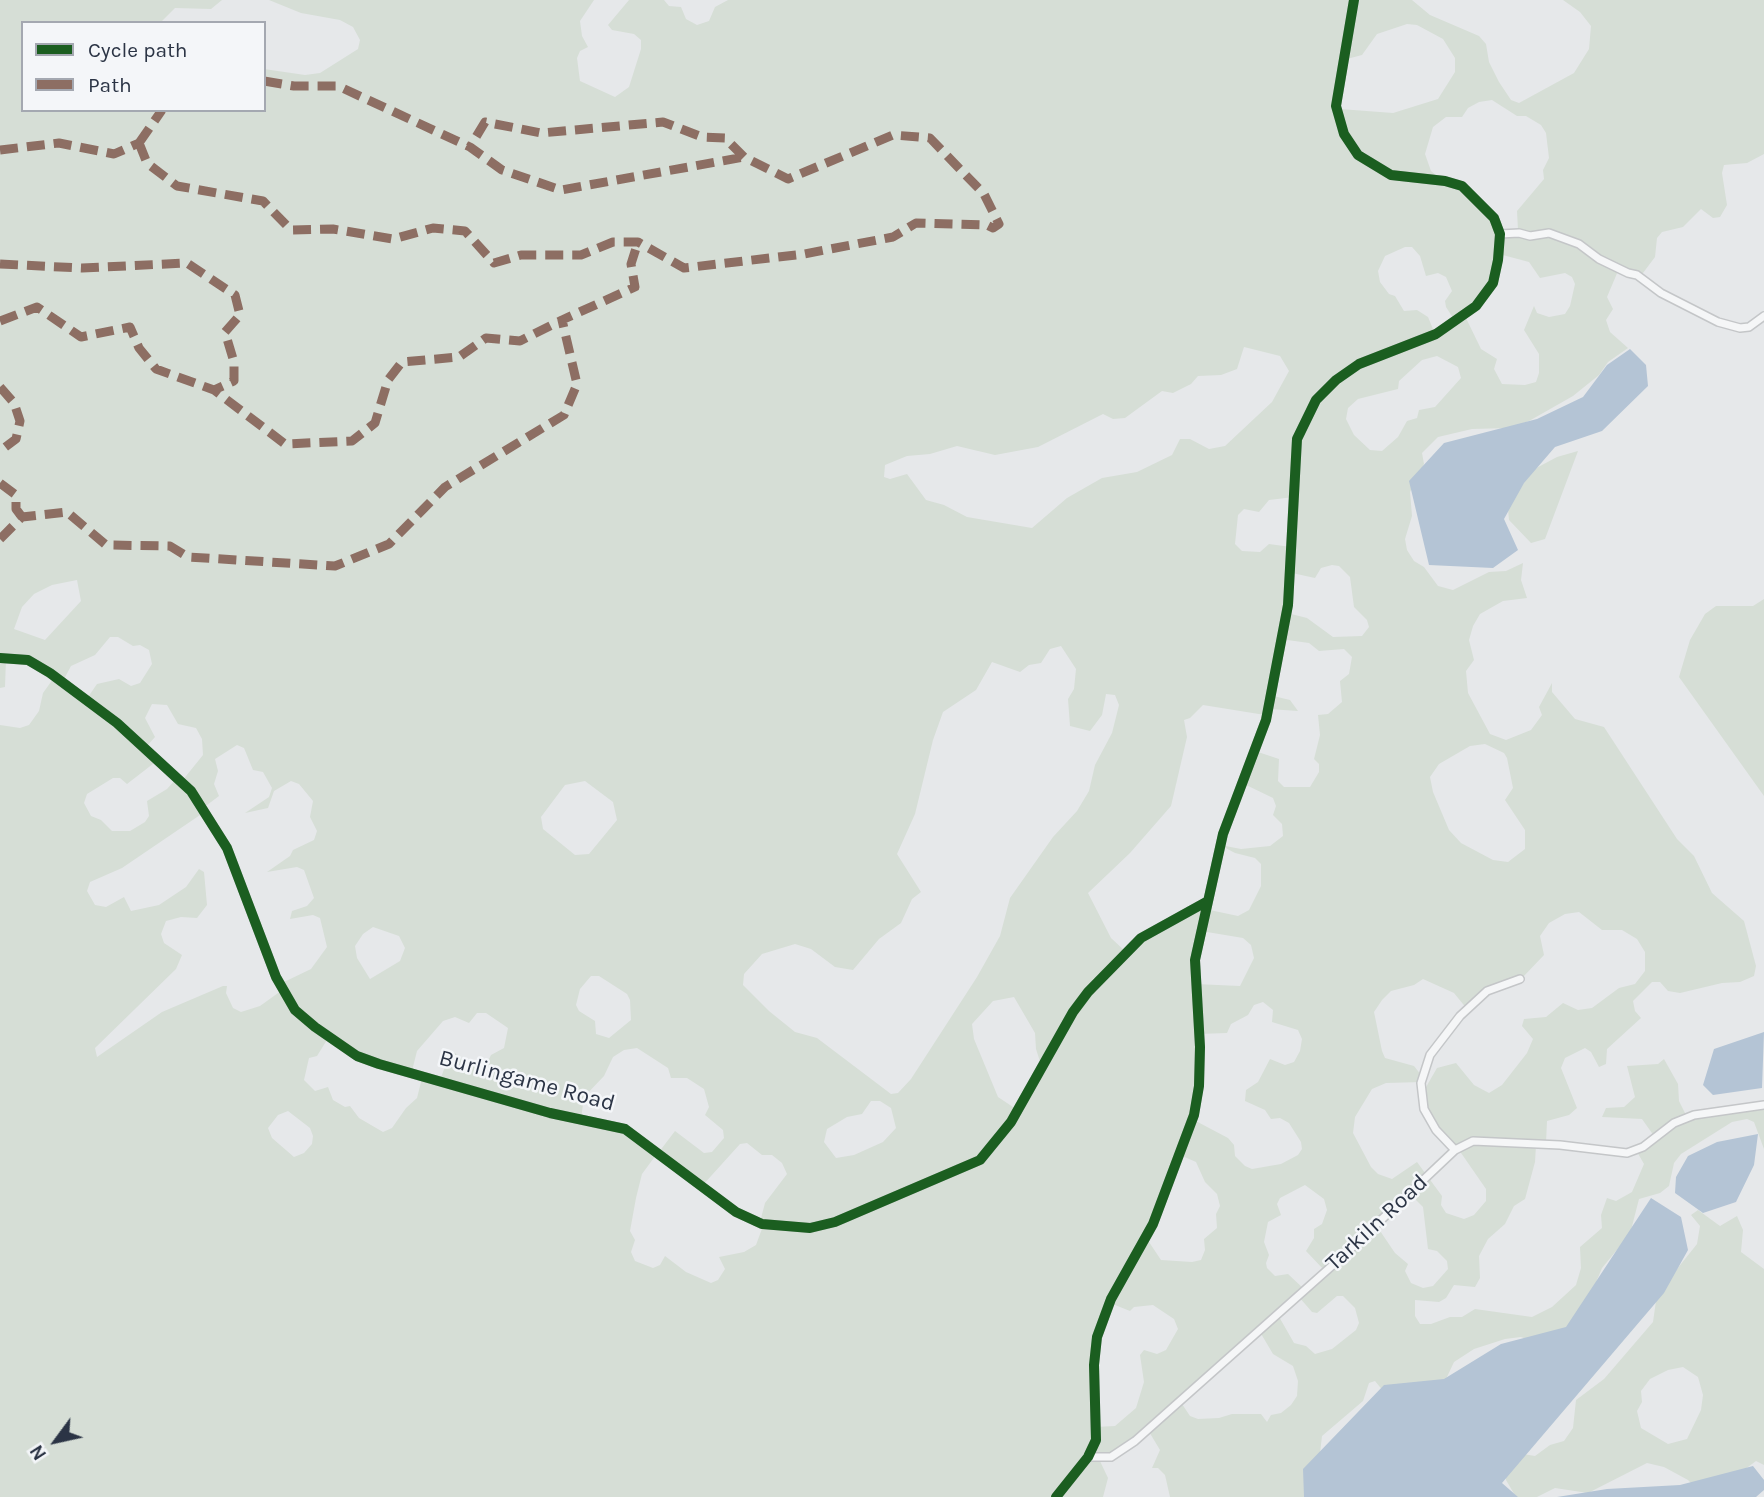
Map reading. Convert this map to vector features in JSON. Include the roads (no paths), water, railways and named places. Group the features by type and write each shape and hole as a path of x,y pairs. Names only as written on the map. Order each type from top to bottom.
{"street":[{"path":"1056,1497 1088,1457 1097,1440 1094,1365 1097,1337 1111,1299 1153,1224 1194,1115 1199,1086 1200,1047 1195,960 1223,834 1266,720 1288,606 1297,439 1316,400 1336,380 1359,364 1436,334 1476,306 1493,283 1500,234 1494,218 1462,186 1445,181 1391,176 1358,155 1344,134 1336,106 1354,0"},
{"path":"1500,234 1520,233 1530,236 1549,233 1578,244 1599,259 1628,274 1637,275 1661,293 1718,322 1740,328 1749,327 1764,316"},
{"name":"Burlingame Road","path":"0,658 28,660 50,673 146,747 191,792 227,848 276,977 295,1010 315,1027 357,1056 379,1064 550,1113 625,1129 736,1212 762,1224 810,1228 835,1223 980,1160 1011,1122 1041,1074 1073,1012 1088,992 1141,938 1206,902"},
{"path":"1455,1150 1436,1130 1424,1109 1420,1083 1430,1055 1460,1016 1487,991 1520,979"},
{"name":"Tarkiln Road","path":"1088,1457 1111,1457 1135,1441 1343,1256 1455,1150 1473,1141 1556,1144 1628,1153 1643,1147 1674,1123 1694,1115 1764,1105"}],"water":[{"path":"1630,349 1646,365 1648,386 1602,431 1555,447 1524,483 1504,519 1518,550 1493,568 1429,565 1409,481 1444,443 1537,419 1583,397 1607,365"},
{"path":"1764,1032 1762,1088 1713,1095 1703,1085 1714,1049"},
{"path":"1758,1134 1754,1165 1736,1202 1703,1213 1675,1193 1676,1177 1688,1156 1717,1142"},
{"path":"1651,1198 1681,1217 1688,1250 1664,1293 1502,1483 1518,1497 1304,1497 1303,1469 1384,1385 1444,1379 1501,1344 1566,1327"},
{"path":"1753,1466 1764,1480 1764,1490 1756,1497 1557,1497 1607,1489 1680,1485"}]}
